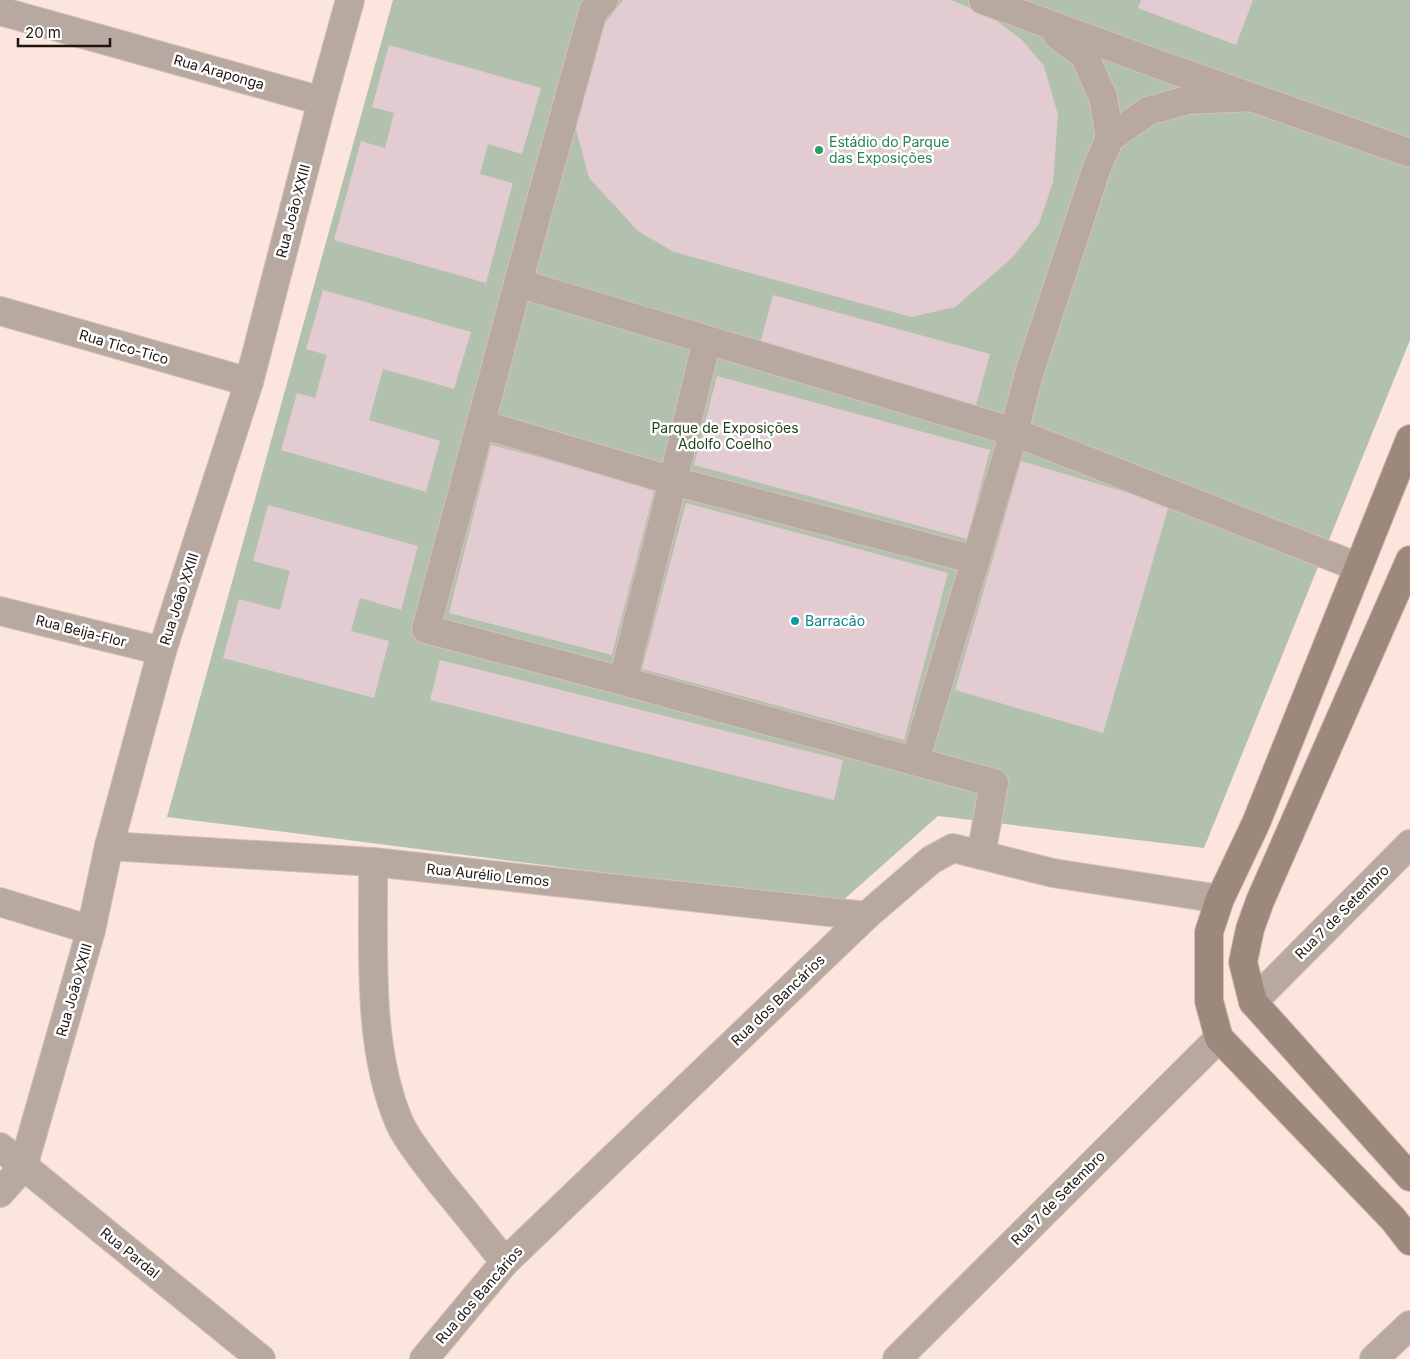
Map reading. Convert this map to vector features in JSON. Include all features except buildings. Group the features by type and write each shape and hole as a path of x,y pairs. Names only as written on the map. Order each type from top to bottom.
{"main road":[{"path":"1410,439 1256,823 1220,900 1209,932 1208,964 1209,1000 1219,1038 1393,1219 1410,1241"},
{"path":"1410,560 1305,797 1250,929 1243,962 1253,1002 1410,1176"}],"street":[{"name":"Rua João XXIII","path":"0,1193 23,1167 91,930 109,846 162,651 249,382 350,0"},
{"path":"604,0 593,11 426,629 994,783 981,855"},
{"path":"984,0 1163,66 1410,152"},
{"name":"Rua Araponga","path":"0,12 322,101"},
{"path":"1040,22 1084,55 1103,97 1110,138"},
{"path":"915,761 1014,432 1029,374 1094,176 1110,138 1148,111 1188,100 1252,97"},
{"path":"518,283 1014,432 1358,567"},
{"name":"Rua Tico-Tico","path":"0,311 249,382"},
{"path":"623,681 707,340"},
{"path":"481,424 673,481 976,560"},
{"name":"Rua Beija-Flor","path":"0,610 162,651"},
{"name":"Rua 7 de Setembro","path":"1253,1002 1410,844"},
{"name":"Rua Aurélio Lemos","path":"109,846 373,862 866,916"},
{"name":"Rua dos Bancários","path":"424,1359 505,1262 866,916 931,860 953,848 1053,873 1220,900"},
{"path":"373,862 374,993 377,1037 385,1078 400,1124 418,1154 505,1262"},
{"path":"0,902 91,930"},
{"name":"Rua 7 de Setembro","path":"897,1359 1219,1038"},
{"name":"Rua Pardal","path":"0,1147 261,1359"},
{"path":"1374,1359 1410,1325"}],"green space":[{"name":"Parque de Exposições Adolfo Coelho","path":"393,0 1410,0 1410,340 1204,848 938,816 840,903 167,817"}],"place":[{"name":"Estádio do Parque das Exposições","path":"819,150"},
{"name":"Barracão","path":"795,621"}]}
